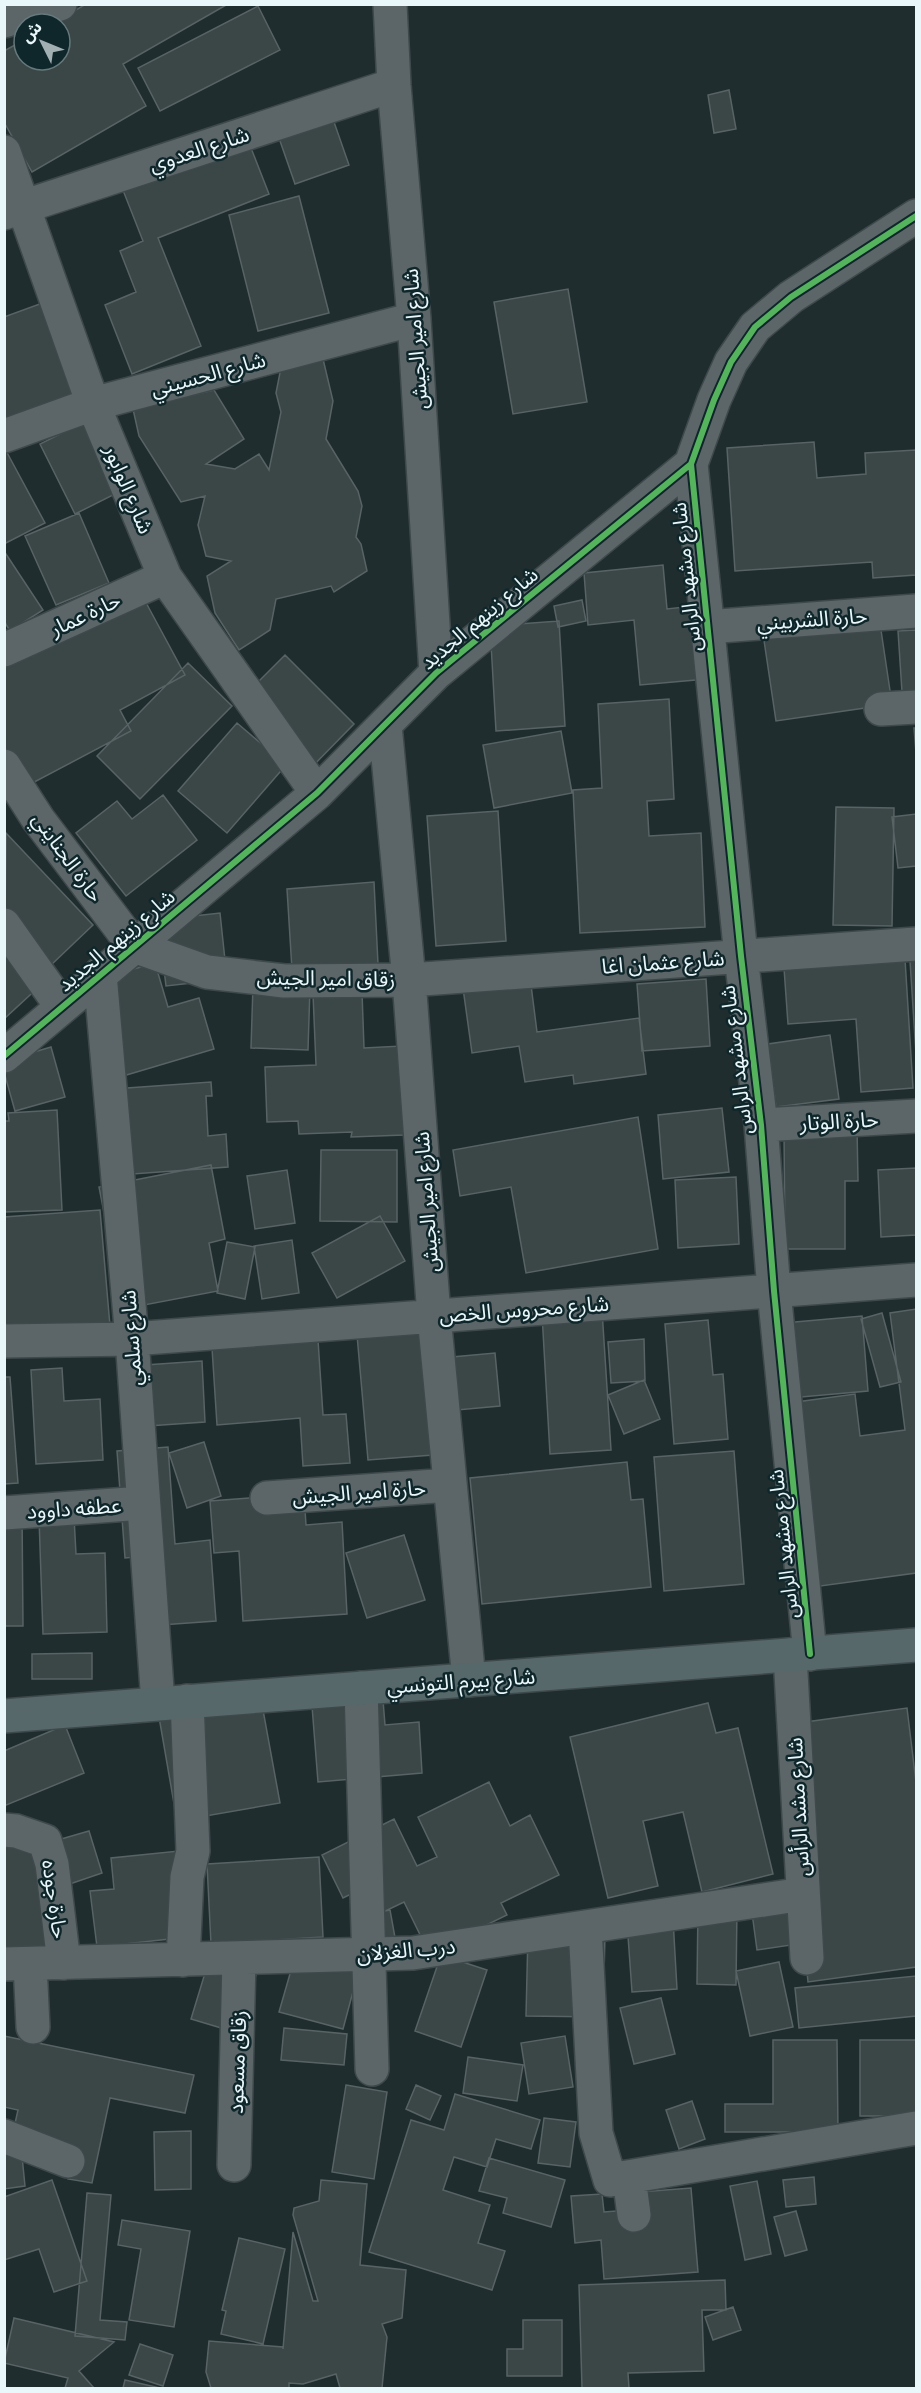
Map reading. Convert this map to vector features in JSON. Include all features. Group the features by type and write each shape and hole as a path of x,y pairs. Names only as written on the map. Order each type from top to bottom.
{"main road":[{"name":"شارع بيرم التونسي","path":"4,1716 916,1645"}],"street":[{"path":"4,21 60,4"},
{"name":"شارع امير الجيش","path":"390,4 394,85 414,319 436,673"},
{"name":"شارع العدوي","path":"14,210 394,85"},
{"name":"شارع الوابور","path":"4,152 14,210 165,577 317,793"},
{"path":"691,464 714,400 731,362 755,327 791,297 916,216"},
{"name":"شارع الحسيني","path":"4,436 93,404 414,319"},
{"name":"شارع مشهد الراس","path":"691,464 741,956 761,1125 800,1654"},
{"name":"شارع زينهم الجديد","path":"4,1056 317,793 436,673 691,464"},
{"name":"حارة عمار","path":"4,650 165,577"},
{"name":"حارة الشربيني","path":"707,627 916,611"},
{"path":"881,709 916,707"},
{"name":"شارع امير الجيش","path":"385,724 409,980 434,1316 469,1680"},
{"name":"حارة الجنايني","path":"4,766 38,819 134,946"},
{"path":"4,925 62,1007"},
{"name":"شارع عثمان اغا","path":"409,980 916,944"},
{"name":"زقاق امير الجيش","path":"134,946 207,972 284,981 409,980"},
{"name":"شارع سلمي","path":"100,974 132,1339 143,1503 193,1851 187,1877 183,1960"},
{"name":"حارة الوتار","path":"761,1125 916,1116"},
{"name":"شارع محروس الخص","path":"4,1341 132,1339 916,1280"},
{"name":"حارة امير الجيش","path":"267,1498 450,1485"},
{"name":"عطفه داوود","path":"4,1513 143,1503"},
{"name":"شارع مشد الرأس","path":"800,1654 803,1894 807,1958"},
{"path":"361,1688 372,2069"},
{"name":"حارة جوده","path":"4,1830 16,1831 45,1841 52,1864 64,1963"},
{"name":"درب الغزلان","path":"17,1964 413,1953 803,1894"},
{"path":"585,1927 596,2133 610,2180 916,2128"},
{"name":"زقاق مسعود","path":"234,2165 239,1959"},
{"path":"17,1964 33,2027"},
{"path":"4,2136 68,2161"},
{"path":"629,2177 634,2215"}],"building":[{"path":"86,4 228,4 123,64 146,106 32,172 4,122 4,51 12,47 12,72 72,72 72,12"},
{"path":"258,6 280,50 160,111 138,68"},
{"path":"729,90 736,129 714,133 708,95"},
{"path":"326,99 349,165 295,184 272,118"},
{"path":"242,125 269,194 158,238 201,346 132,374 105,305 136,292 120,251 143,241 117,175"},
{"path":"299,196 329,313 258,331 229,215"},
{"path":"568,289 587,402 513,414 494,302"},
{"path":"48,301 81,393 4,421 4,317"},
{"path":"284,352 323,359 333,401 326,439 358,491 362,506 356,537 361,544 367,571 334,592 331,586 276,599 270,630 239,650 215,613 207,576 231,561 206,556 198,525 205,496 181,502 139,436 133,409 214,390 244,439 206,464 235,469 259,454 269,470 281,412 276,393"},
{"path":"88,420 123,490 75,514 40,444"},
{"path":"814,442 817,478 866,474 865,453 916,450 916,575 873,578 872,562 735,571 727,448"},
{"path":"4,447 45,523 4,544"},
{"path":"79,513 109,583 56,605 25,536"},
{"path":"4,551 43,610 10,631 4,621"},
{"path":"663,565 667,609 711,604 718,678 640,685 634,620 588,625 584,573"},
{"path":"137,586 185,675 120,710 131,731 23,788 4,754 4,658"},
{"path":"582,600 586,621 558,627 554,606"},
{"path":"878,610 892,704 776,721 762,627"},
{"path":"559,621 565,726 496,731 490,626"},
{"path":"916,630 916,691 902,692 898,631"},
{"path":"285,655 354,724 304,775 253,687"},
{"path":"188,663 232,706 140,799 97,756"},
{"path":"669,699 674,799 647,801 649,836 701,833 705,927 580,933 573,790 602,788 598,704"},
{"path":"237,723 286,765 227,833 178,791"},
{"path":"914,728 916,728 916,753"},
{"path":"561,731 572,793 494,808 483,745"},
{"path":"163,795 197,840 126,896 76,833 117,801 132,819"},
{"path":"836,807 894,808 892,926 833,925"},
{"path":"498,811 506,941 436,946 427,816"},
{"path":"916,814 916,866 898,868 892,817"},
{"path":"6,833 93,925 50,966 55,972 4,1019"},
{"path":"374,882 378,964 292,970 287,889"},
{"path":"220,913 227,979 166,986 158,920"},
{"path":"905,959 913,1088 861,1092 856,1019 788,1024 784,968"},
{"path":"910,961 916,961 916,1054"},
{"path":"155,963 168,1007 199,998 214,1049 113,1079 85,983"},
{"path":"530,977 537,1032 639,1018 646,1074 574,1084 573,1075 525,1082 519,1046 472,1053 463,988"},
{"path":"706,979 710,1046 642,1051 637,984"},
{"path":"253,985 310,987 308,1050 251,1048"},
{"path":"362,992 364,1048 402,1046 404,1135 351,1137 352,1132 299,1134 298,1121 267,1122 265,1067 316,1065 313,994"},
{"path":"830,1035 839,1099 776,1107 768,1044"},
{"path":"51,1047 65,1097 15,1111 4,1072 4,1061"},
{"path":"211,1082 212,1096 206,1096 208,1136 226,1134 228,1167 105,1176 99,1090"},
{"path":"722,1108 729,1172 663,1179 658,1115"},
{"path":"57,1110 62,1210 4,1212 4,1121 9,1121 8,1113"},
{"path":"638,1117 658,1249 526,1273 511,1187 460,1196 453,1150"},
{"path":"857,1128 858,1181 845,1181 845,1249 785,1249 784,1129"},
{"path":"321,1150 397,1150 397,1222 320,1221"},
{"path":"211,1165 225,1239 209,1243 218,1291 139,1306 109,1238 99,1187"},
{"path":"916,1168 916,1235 881,1237 878,1170"},
{"path":"287,1170 295,1223 255,1229 247,1176"},
{"path":"736,1177 739,1244 678,1248 675,1180"},
{"path":"100,1210 110,1326 4,1335 4,1217"},
{"path":"380,1216 405,1261 337,1298 312,1253"},
{"path":"292,1240 299,1293 262,1299 254,1246"},
{"path":"227,1242 255,1247 245,1299 217,1293"},
{"path":"916,1309 916,1573 813,1587 789,1403 855,1394 860,1436 905,1430 890,1313"},
{"path":"602,1310 611,1450 550,1454 542,1314"},
{"path":"882,1313 901,1382 880,1387 861,1319"},
{"path":"862,1316 868,1391 790,1398 784,1323"},
{"path":"708,1320 713,1375 723,1374 728,1439 674,1444 665,1324"},
{"path":"422,1329 433,1455 368,1460 357,1335"},
{"path":"644,1339 645,1381 611,1383 608,1342"},
{"path":"318,1340 323,1415 346,1414 350,1463 303,1466 300,1418 217,1425 212,1348"},
{"path":"495,1353 500,1406 457,1410 452,1357"},
{"path":"202,1361 205,1422 148,1426 145,1365"},
{"path":"62,1368 64,1401 100,1399 103,1460 36,1464 31,1370"},
{"path":"4,1377 10,1377 18,1483 4,1484"},
{"path":"644,1380 660,1419 624,1434 608,1395"},
{"path":"204,1442 221,1496 187,1508 169,1453"},
{"path":"168,1447 175,1544 210,1540 216,1621 161,1625 156,1555 125,1558 117,1451"},
{"path":"734,1451 744,1584 664,1591 654,1457"},
{"path":"627,1462 631,1500 643,1499 651,1587 482,1604 470,1478"},
{"path":"304,1494 306,1525 342,1522 347,1614 243,1621 239,1551 214,1553 210,1501"},
{"path":"22,1510 23,1626 4,1626 4,1511"},
{"path":"74,1517 76,1554 105,1553 107,1632 43,1634 39,1518"},
{"path":"404,1535 425,1600 367,1618 346,1553"},
{"path":"92,1653 92,1679 32,1679 32,1654"},
{"path":"261,1699 280,1803 177,1821 159,1717"},
{"path":"383,1700 385,1725 419,1722 422,1773 318,1782 312,1706"},
{"path":"708,1703 716,1733 738,1728 773,1874 702,1892 683,1812 643,1821 658,1886 608,1898 570,1737"},
{"path":"907,1708 916,1782 916,1967 808,1982 804,1943 757,1950 750,1898 805,1891 784,1725"},
{"path":"65,1725 84,1773 4,1806 4,1751"},
{"path":"489,1782 510,1826 530,1815 559,1875 501,1903 507,1915 429,1953 404,1902 377,1915 363,1888 343,1898 322,1855 394,1819 417,1866 437,1857 418,1817"},
{"path":"89,1831 102,1873 58,1888 74,1939 7,1961 4,1955 4,1833 44,1844"},
{"path":"179,1851 188,1937 97,1947 90,1891 114,1889 111,1858"},
{"path":"319,1857 323,1937 211,1944 207,1864"},
{"path":"698,1908 737,1909 736,1985 697,1984"},
{"path":"390,1910 396,1943 370,1948 365,1915"},
{"path":"673,1919 677,1989 632,1992 627,1922"},
{"path":"528,1933 605,1934 603,2017 526,2016"},
{"path":"296,1953 359,1969 343,2029 279,2012"},
{"path":"441,1955 487,1970 461,2047 415,2031"},
{"path":"209,1960 256,1975 238,2033 191,2019"},
{"path":"779,1962 793,2027 750,2036 736,1971"},
{"path":"916,1976 916,2016 799,2028 795,1988"},
{"path":"661,1998 675,2054 634,2064 620,2008"},
{"path":"284,2028 347,2034 344,2065 281,2060"},
{"path":"4,2036 194,2075 185,2113 110,2098 92,2183 68,2179 72,2160 10,2146 18,2110 4,2107"},
{"path":"565,2036 573,2087 529,2094 521,2043"},
{"path":"773,2040 837,2040 838,2132 725,2132 725,2104 773,2104"},
{"path":"860,2040 916,2040 916,2116 860,2116"},
{"path":"468,2057 523,2065 517,2101 463,2093"},
{"path":"346,2085 387,2092 374,2179 332,2172"},
{"path":"416,2085 441,2096 430,2120 406,2109"},
{"path":"455,2094 540,2120 531,2149 496,2139 487,2167 454,2157 443,2190 490,2205 478,2243 505,2251 492,2290 369,2252 411,2120 444,2130"},
{"path":"692,2101 705,2139 679,2149 666,2110"},
{"path":"544,2118 576,2122 570,2167 538,2163"},
{"path":"191,2131 191,2189 155,2190 154,2132"},
{"path":"21,2146 25,2186 4,2189 4,2148"},
{"path":"489,2158 565,2180 551,2227 503,2213 507,2198 479,2191"},
{"path":"814,2177 816,2204 786,2207 783,2180"},
{"path":"52,2180 87,2281 54,2292 39,2249 4,2260 4,2197"},
{"path":"321,2180 367,2184 360,2265 406,2270 402,2318 382,2324 387,2337 382,2388 340,2388 336,2374 303,2384 289,2383 289,2388 211,2388 206,2372 209,2341 283,2347 283,2349 293,2232 313,2301 318,2301 293,2215 294,2208 319,2201"},
{"path":"757,2181 771,2254 745,2260 730,2186"},
{"path":"691,2188 698,2272 604,2279 601,2240 575,2243 571,2196 602,2194 604,2212 642,2209 640,2192"},
{"path":"87,2193 111,2195 100,2320 127,2322 125,2340 75,2336"},
{"path":"796,2211 807,2250 785,2256 774,2217"},
{"path":"122,2220 190,2231 174,2327 129,2320 141,2249 118,2245"},
{"path":"239,2238 285,2249 263,2344 221,2334 226,2311 222,2310"},
{"path":"725,2280 726,2310 702,2310 704,2371 628,2373 629,2388 582,2388 579,2285"},
{"path":"733,2307 741,2330 713,2340 705,2317"},
{"path":"14,2318 114,2342 79,2371 94,2388 65,2388 68,2378 4,2363"},
{"path":"523,2320 562,2320 562,2376 507,2376 507,2349 523,2349"},
{"path":"140,2344 173,2355 163,2386 129,2375"},
{"path":"125,2380 160,2388 123,2388"}],"cycle path":[{"path":"4,1056 317,793 436,673 691,464 714,400 731,362 755,327 791,297 916,216"},
{"path":"691,464 741,956 761,1125 774,1291 810,1654"}]}
